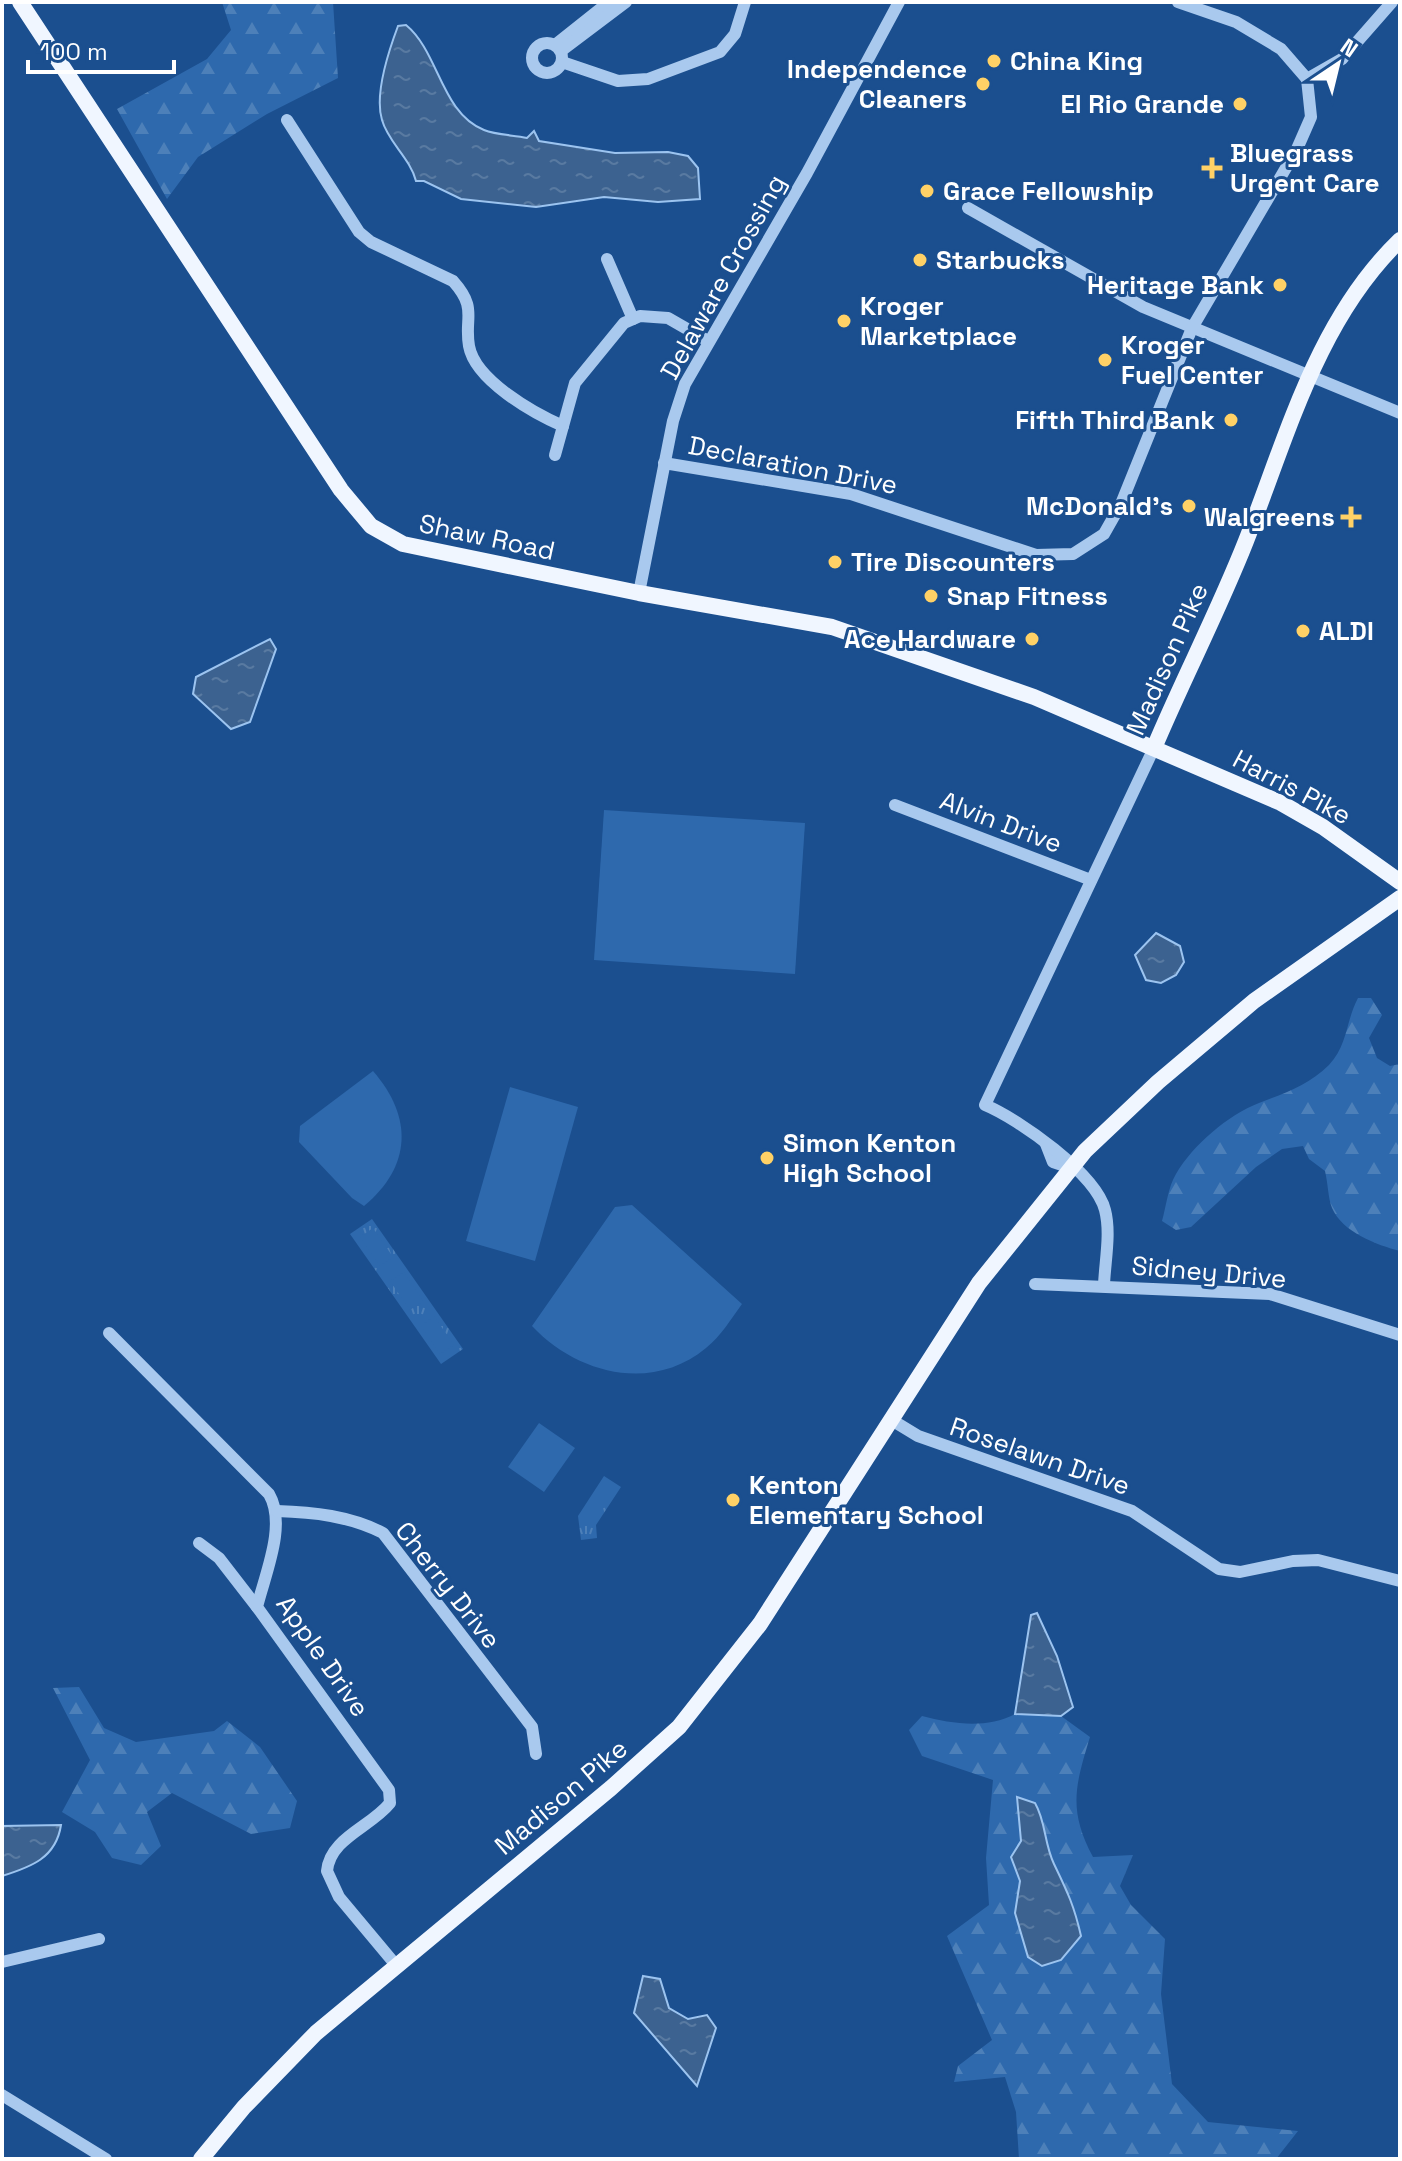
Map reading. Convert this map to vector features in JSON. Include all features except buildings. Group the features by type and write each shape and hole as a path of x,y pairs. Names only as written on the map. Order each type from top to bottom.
{"main road":[{"name":"Shaw Road","path":"20,2 341,490 371,526 403,544 430,551 639,593 832,627 1034,697 1154,748"},
{"name":"Madison Pike","path":"1154,748 1245,544 1336,319 1352,294 1400,240"},
{"name":"Harris Pike","path":"1154,748 1281,803 1323,827 1400,882"},
{"name":"Madison Pike","path":"201,2159 244,2107 316,2033 395,1964 611,1788 679,1727 760,1624 979,1283 1071,1168 1158,1082 1254,1001 1400,898"}],"street":[{"path":"560,53 609,2"},
{"path":"560,53 626,2"},
{"path":"560,53 618,81 648,79 720,52 735,34 745,2"},
{"name":"Delaware Crossing","path":"639,593 681,394 708,341 807,173 899,2"},
{"path":"1178,2 1211,11 1261,36 1281,49 1307,79 1342,59 1392,2"},
{"name":"Declaration Drive","path":"664,463 851,494 1036,555 1073,554 1096,541 1112,524 1192,328 1307,131 1312,102 1307,79"},
{"path":"287,120 359,232 371,242 453,281 462,291 471,314 469,345 481,372 537,414 563,426"},
{"path":"968,208 1117,293 1192,328 1400,413"},
{"path":"607,259 633,319"},
{"path":"555,455 575,383 609,338 633,319 640,316 668,318 708,341"},
{"name":"Madison Pike","path":"985,1105 1154,748"},
{"name":"Alvin Drive","path":"895,805 1091,880"},
{"name":"Sidney Drive","path":"985,1105 1011,1116 1061,1152 1071,1168 1098,1195 1107,1219 1104,1285"},
{"name":"Sidney Drive","path":"1035,1284 1270,1294 1400,1335"},
{"path":"109,1333 269,1494 277,1511"},
{"name":"Roselawn Drive","path":"890,1419 918,1436 1132,1511 1219,1569 1240,1572 1293,1561 1318,1560 1400,1581"},
{"name":"Apple Drive","path":"277,1511 257,1607 389,1790 390,1803 380,1815 334,1848 327,1871 339,1897 395,1964"},
{"name":"Cherry Drive","path":"277,1511 307,1512 357,1521 383,1533 532,1727 536,1754"},
{"path":"199,1543 219,1558 257,1607"},
{"path":"2,1962 99,1939"},
{"path":"2,2095 106,2159"}],"green space":[{"path":"222,2 333,2 338,78 267,114 198,157 167,199 117,109 207,59 231,30"},
{"path":"604,810 805,823 795,974 594,960"},
{"path":"1358,998 1371,998 1382,1015 1369,1038 1377,1058 1390,1066 1400,1064 1400,1251 1371,1241 1344,1224 1332,1208 1325,1171 1309,1159 1303,1146 1282,1149 1256,1167 1191,1227 1176,1230 1162,1221 1173,1179 1192,1152 1235,1115 1305,1083 1329,1065 1340,1049"},
{"path":"373,1071 395,1106 402,1141 391,1174 380,1191 364,1206 352,1198 299,1142 300,1126"},
{"path":"510,1087 578,1107 535,1261 466,1241"},
{"path":"632,1205 742,1304 706,1348 685,1362 662,1370 639,1373 616,1372 593,1366 550,1343 532,1326 615,1207"},
{"path":"372,1219 463,1349 441,1364 350,1234"},
{"path":"373,1228 393,1257 380,1266 360,1237"},
{"path":"404,1272 423,1301 410,1310 390,1281"},
{"path":"434,1316 454,1345 440,1354 421,1326"},
{"path":"539,1423 575,1448 544,1492 508,1467"},
{"path":"604,1476 621,1487 596,1525 597,1538 581,1540 578,1516"},
{"path":"79,1687 104,1728 136,1742 214,1731 227,1721 260,1747 297,1801 290,1828 251,1834 172,1793 147,1812 161,1846 141,1865 112,1858 95,1832 62,1812 90,1760 53,1688"},
{"path":"1015,1714 1061,1716 1090,1737 1076,1798 1080,1825 1093,1857 1133,1855 1120,1886 1131,1905 1165,1939 1161,1994 1172,2084 1208,2122 1298,2131 1276,2159 1019,2159 1016,2112 1005,2077 954,2082 958,2066 992,2040 947,1936 989,1905 986,1858 993,1780 922,1756 909,1730 922,1716 969,1724 993,1722"}],"water":[{"path":"406,25 426,50 458,110 470,122 494,133 527,138 534,131 539,141 615,153 668,152 688,156 698,168 700,199 658,202 604,197 536,207 461,199 424,181 416,181 385,128 380,109 381,85 391,47 398,26"},
{"path":"270,639 276,649 250,722 231,729 193,694 196,677"},
{"path":"1156,933 1180,946 1184,962 1176,975 1161,983 1146,980 1135,955"},
{"path":"1037,1613 1057,1656 1073,1707 1061,1716 1015,1714 1031,1615"},
{"path":"1017,1797 1035,1803 1039,1810 1051,1856 1070,1898 1081,1936 1061,1960 1042,1966 1028,1957 1015,1913 1020,1881 1011,1857 1021,1841"},
{"path":"61,1825 54,1846 40,1860 2,1876 2,1826"},
{"path":"643,1976 660,1979 669,2008 688,2019 707,2015 716,2028 697,2086 634,2013"}],"place":[{"name":"China King","path":"994,61"},
{"name":"Independence Cleaners","path":"983,84"},
{"name":"El Rio Grande","path":"1240,104"},
{"name":"Bluegrass Urgent Care","path":"1212,168"},
{"name":"Grace Fellowship","path":"927,191"},
{"name":"Starbucks","path":"920,260"},
{"name":"Heritage Bank","path":"1280,285"},
{"name":"Kroger Marketplace","path":"844,321"},
{"name":"Kroger Fuel Center","path":"1105,360"},
{"name":"Fifth Third Bank","path":"1231,420"},
{"name":"McDonald's","path":"1189,506"},
{"name":"Walgreens","path":"1351,517"},
{"name":"Tire Discounters","path":"835,562"},
{"name":"Snap Fitness","path":"931,596"},
{"name":"ALDI","path":"1303,631"},
{"name":"Ace Hardware","path":"1032,639"},
{"name":"Simon Kenton High School","path":"767,1158"},
{"name":"Kenton Elementary School","path":"733,1500"}]}
